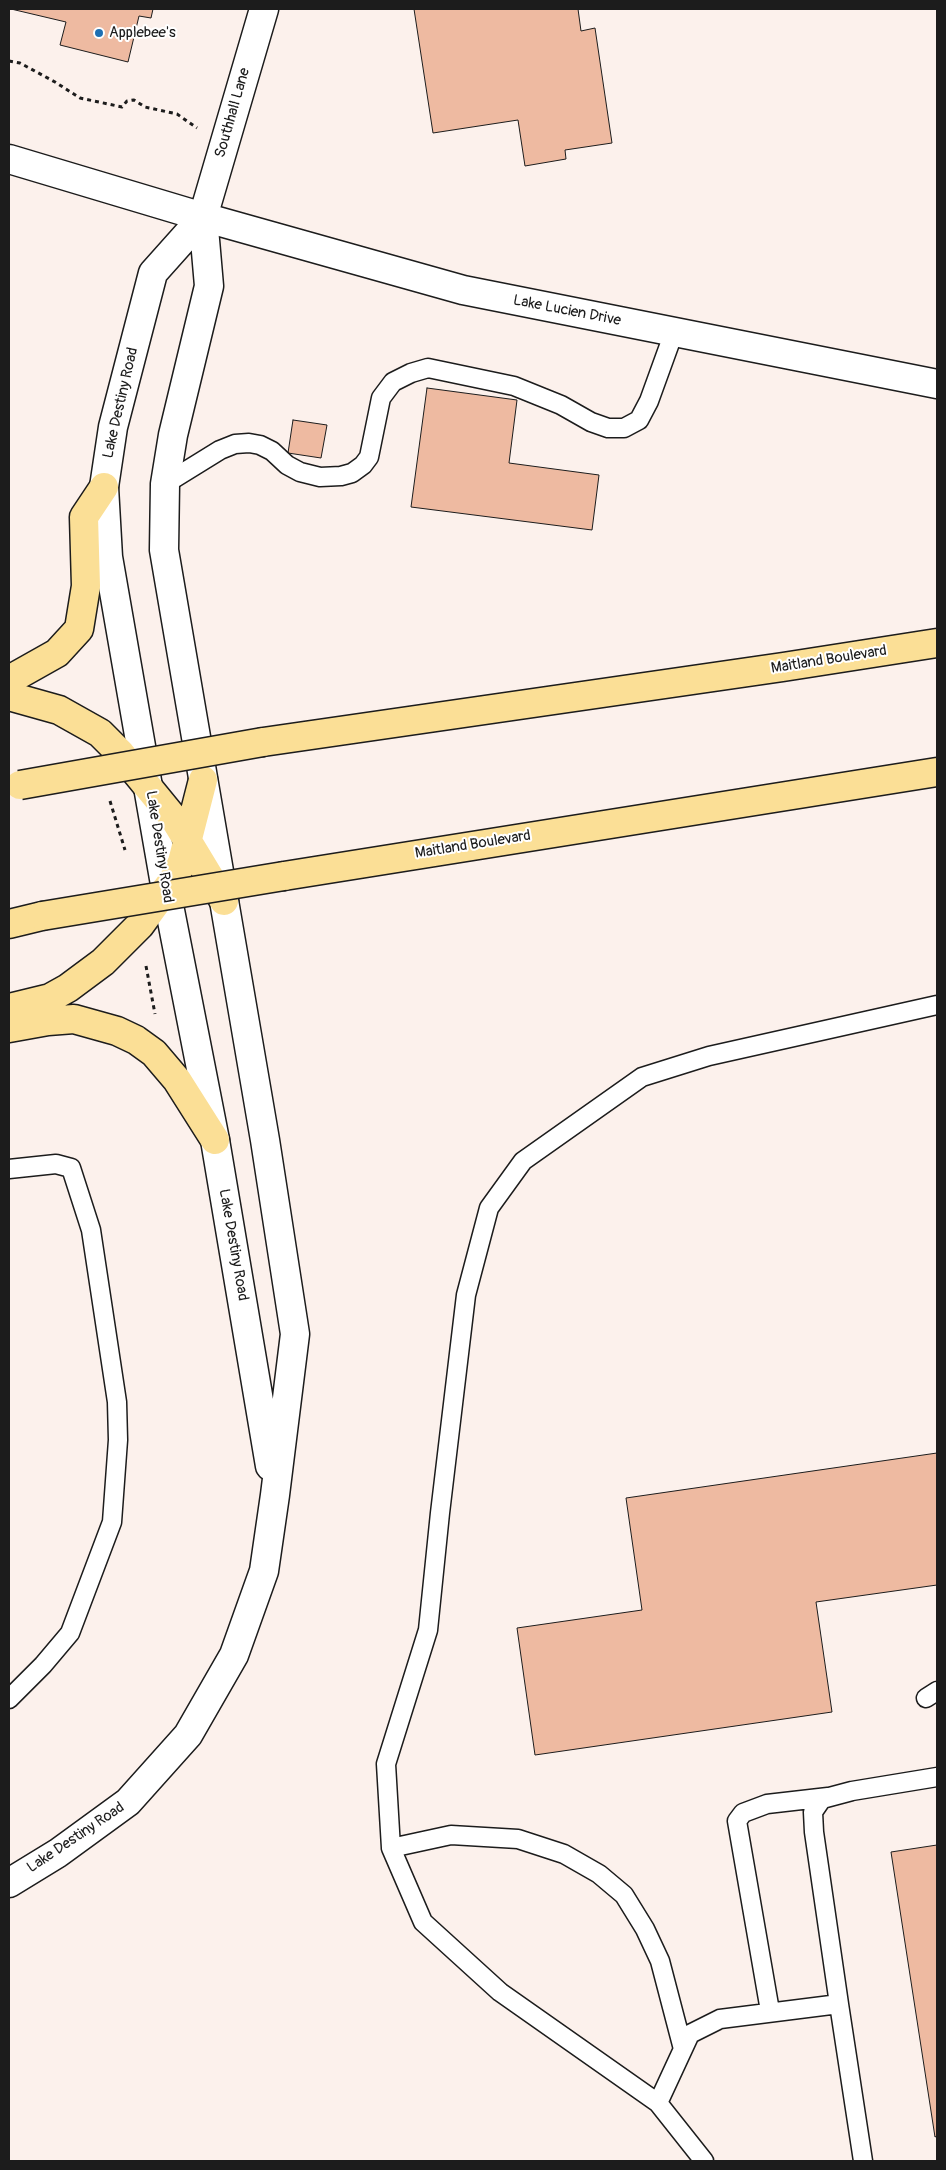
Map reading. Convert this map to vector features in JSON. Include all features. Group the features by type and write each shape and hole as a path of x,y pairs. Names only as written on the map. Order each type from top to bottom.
{"highway":[{"path":"9,680 57,653 79,629 86,586 84,517 104,487"},
{"name":"Maitland Boulevard","path":"13,786 262,742 773,669 937,643"},
{"path":"9,696 59,710 100,733 150,788 174,820 224,901"},
{"name":"Maitland Boulevard","path":"9,924 42,916 284,876 937,772"},
{"path":"9,1008 50,998 103,962 140,925 175,877 182,862 202,780"},
{"path":"847,785 937,781"},
{"path":"9,1028 48,1021 74,1019 116,1031 136,1040 154,1053 177,1080 215,1140"}],"street":[{"name":"Southhall Lane","path":"203,217 264,9"},
{"path":"9,159 203,217"},
{"name":"Lake Lucien Drive","path":"203,217 463,290 937,384"},
{"name":"Lake Destiny Road","path":"9,1883 58,1853 128,1802 188,1735 234,1655 264,1571 276,1495 295,1334 265,1140 164,550 165,484 173,434 209,286 203,217"},
{"name":"Lake Destiny Road","path":"203,217 153,273 113,427 104,487 108,557 150,788 166,890 215,1140 276,1495"}],"lane":[{"path":"165,484 220,450 235,444 248,443 260,445 272,451 287,465 300,472 320,478 341,476 352,472 363,465 369,457 381,398 393,382 411,373 428,368 514,386 561,405 591,422 608,428 624,428 639,420 649,401 674,332"},
{"path":"704,2161 658,2103 500,1992 424,1922 391,1848 386,1764 428,1630 466,1296 490,1208 523,1161 642,1077 708,1056 937,1005"},
{"path":"9,1169 56,1164 71,1168 91,1230 117,1402 118,1440 112,1522 70,1633 43,1665 9,1699"},
{"path":"863,2161 814,1832 813,1812 822,1799 828,1797 852,1791 937,1777"},
{"path":"770,2011 737,1821 743,1813 767,1804 828,1797"},
{"path":"391,1848 451,1835 518,1839 564,1854 599,1874 624,1894 645,1929 660,1961 684,2048"},
{"path":"658,2103 690,2034 720,2019 770,2011 839,2004"}],"path":[{"path":"9,61 29,68 80,98 122,107 128,101 134,100 145,107 177,114 197,128 226,138"},
{"path":"108,797 126,852"},
{"path":"146,963 156,1021"}],"building":[{"name":"Applebee's","path":"11,9 153,9 151,18 139,16 128,62 60,45 66,22"},
{"path":"414,9 578,9 581,31 595,28 612,143 565,150 566,159 525,166 518,120 433,133"},
{"path":"427,388 517,400 509,463 599,475 592,530 411,507"},
{"path":"293,420 327,425 321,458 288,453"},
{"path":"937,1453 937,1585 816,1602 832,1712 535,1755 517,1628 642,1610 626,1498"},
{"path":"937,1845 937,2136 935,2137 891,1852"}],"place":[{"name":"Applebee's","path":"99,33"}]}
